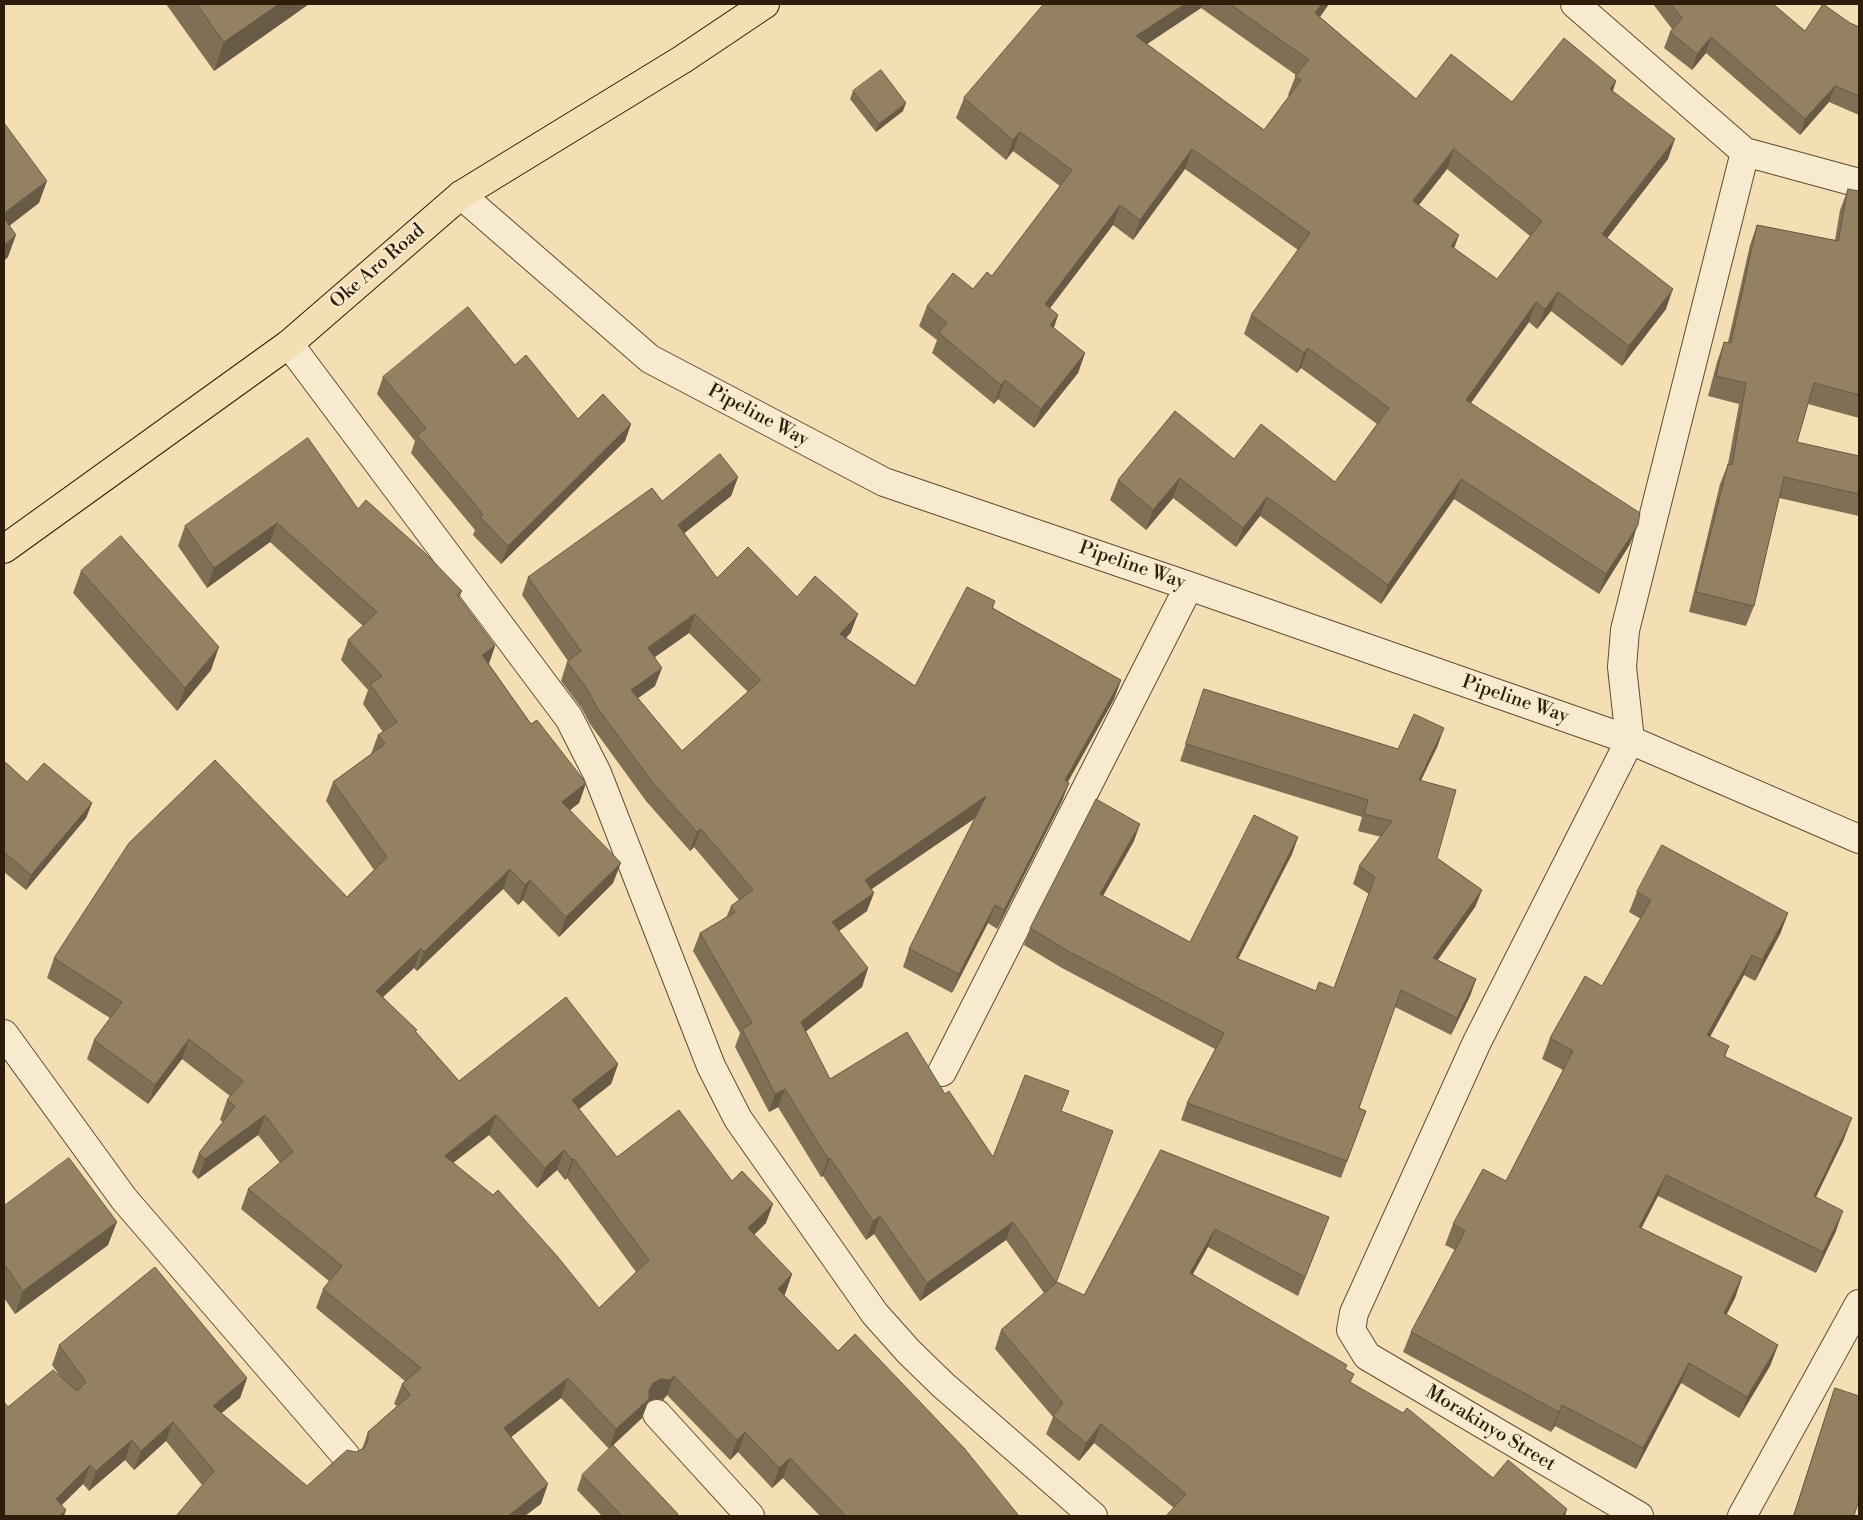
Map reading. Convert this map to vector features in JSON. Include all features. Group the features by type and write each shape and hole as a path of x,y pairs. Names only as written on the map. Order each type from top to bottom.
{"main road":[{"name":"Oke Aro Road","path":"4,549 289,344 461,195 683,59 765,4"}],"street":[{"path":"1575,4 1745,152 1859,183"},
{"path":"1630,740 1622,667 1625,630 1745,152"},
{"name":"Pipeline Way","path":"461,195 650,359 884,482 1630,740 1859,839"},
{"path":"289,344 569,718 597,773 711,1066 738,1119 875,1314 908,1352 1093,1516"},
{"path":"942,1072 1189,586"},
{"name":"Morakinyo Street","path":"1630,740 1476,1042 1354,1313 1351,1330 1367,1356 1640,1516"},
{"path":"4,1034 124,1198 346,1456"},
{"path":"1742,1516 1859,1304"},
{"path":"657,1414 744,1514"}],"building":[{"path":"197,4 279,4 224,42"},
{"path":"1044,4 1185,4 1136,36 1264,130 1301,80 1295,76 1309,60 1230,4 1322,4 1315,13 1416,99 1451,54 1512,102 1564,38 1616,81 1610,89 1675,139 1602,234 1673,289 1629,346 1558,292 1545,309 1536,302 1466,400 1640,513 1638,525 1606,574 1461,479 1388,585 1267,497 1243,528 1180,478 1153,510 1118,480 1175,411 1234,459 1261,424 1335,482 1389,408 1308,348 1304,353 1251,315 1310,233 1192,149 1140,220 1120,205 1045,304 1058,315 1050,325 1085,353 1041,409 1005,380 1001,385 939,333 947,323 927,306 953,273 973,289 987,272 992,276 1072,170 1020,132 1013,140 964,98","holes":["1454,149 1542,221 1497,279 1451,246 1459,235 1413,201"]},
{"path":"1671,4 1773,4 1805,31 1823,4 1859,27 1859,96 1835,86 1805,119 1711,37 1697,54 1670,32 1682,18"},
{"path":"881,70 906,103 879,124 853,91"},
{"path":"4,123 47,181 4,213"},
{"path":"1848,189 1859,191 1859,395 1814,383 1797,442 1859,456 1859,494 1784,477 1754,606 1696,592 1728,464 1732,465 1746,383 1716,376 1724,342 1731,343 1757,225 1838,241"},
{"path":"4,218 16,235 4,245"},
{"path":"468,307 515,365 526,355 578,419 603,394 631,424 508,546 480,517 483,514 417,435 426,428 383,377"},
{"path":"308,438 358,509 366,500 424,552 462,591 457,595 495,646 482,655 531,724 537,720 586,783 562,802 621,863 566,917 530,880 525,885 510,869 424,952 421,948 376,991 417,1030 415,1031 459,1081 566,997 618,1064 572,1100 617,1157 679,1110 732,1181 742,1171 773,1204 748,1228 792,1274 778,1289 838,1351 855,1334 964,1448 1019,1516 846,1516 790,1458 779,1468 745,1432 737,1440 674,1376 670,1380 661,1379 653,1383 649,1390 649,1399 616,1429 568,1378 504,1428 548,1484 508,1516 176,1516 214,1471 173,1422 141,1451 132,1440 96,1471 90,1465 56,1499 66,1510 59,1516 4,1516 4,1402 8,1407 53,1370 77,1391 86,1382 59,1345 155,1267 247,1378 213,1406 307,1486 347,1450 356,1452 364,1448 368,1441 368,1432 410,1395 402,1384 421,1368 323,1289 342,1266 248,1189 293,1152 265,1115 205,1159 199,1153 235,1106 227,1100 243,1081 189,1039 155,1085 94,1040 122,1002 54,958 129,843 215,760 347,897 387,857 333,782 385,744 378,735 397,722 370,684 382,676 348,640 377,612 277,523 214,568 185,526","holes":["496,1115 545,1168 564,1150 572,1160 574,1159 649,1260 599,1308 557,1256 498,1190 493,1195 445,1156"]},
{"path":"720,454 738,477 678,525 717,578 748,547 797,597 815,576 858,614 840,634 915,686 967,587 995,601 992,608 1121,680 1065,780 1069,783 1004,910 995,905 959,974 909,949 986,796 865,880 874,893 832,922 868,968 801,1022 830,1079 907,1032 945,1094 949,1091 993,1157 1025,1075 1069,1091 1061,1111 1113,1131 1056,1283 1013,1222 927,1283 880,1216 873,1221 830,1158 828,1159 785,1089 775,1094 742,1029 752,1023 700,933 735,912 731,906 753,890 701,829 697,832 653,783 596,706 588,690 567,662 581,651 528,577 652,488 662,501","holes":["695,614 761,680 682,751 631,690 662,668 648,648"]},
{"path":"121,536 219,647 185,688 81,571"},
{"path":"1204,689 1398,749 1414,714 1444,728 1419,780 1456,790 1437,858 1482,890 1433,958 1476,979 1457,1018 1401,990 1359,1108 1366,1111 1347,1161 1187,1103 1224,1033 1068,951 1030,928 1096,799 1140,824 1100,894 1190,942 1254,815 1298,837 1236,958 1316,991 1319,982 1334,988 1375,877 1359,866 1392,821 1364,814 1368,800 1186,744"},
{"path":"4,761 27,782 44,763 92,803 31,875 4,852"},
{"path":"1662,845 1788,913 1762,960 1752,955 1707,1035 1729,1046 1724,1056 1852,1118 1814,1196 1843,1211 1823,1252 1666,1175 1639,1227 1742,1277 1724,1313 1778,1345 1747,1397 1689,1363 1643,1448 1562,1405 1559,1412 1411,1332 1465,1231 1453,1224 1483,1169 1506,1181 1573,1051 1550,1038 1585,976 1602,986 1651,900 1637,892"},
{"path":"1161,1150 1329,1217 1305,1277 1215,1229 1190,1273 1347,1365 1345,1369 1354,1374 1350,1382 1403,1413 1407,1408 1493,1478 1508,1460 1567,1509 1562,1516 1166,1516 1186,1494 1101,1424 1086,1443 1053,1416 1063,1403 1001,1330 1057,1282 1084,1295"},
{"path":"69,1158 117,1222 23,1291 4,1264 4,1206"},
{"path":"1835,1388 1859,1396 1859,1500 1854,1516 1794,1516"},
{"path":"613,1445 678,1514 675,1516 622,1516 582,1475"}]}
